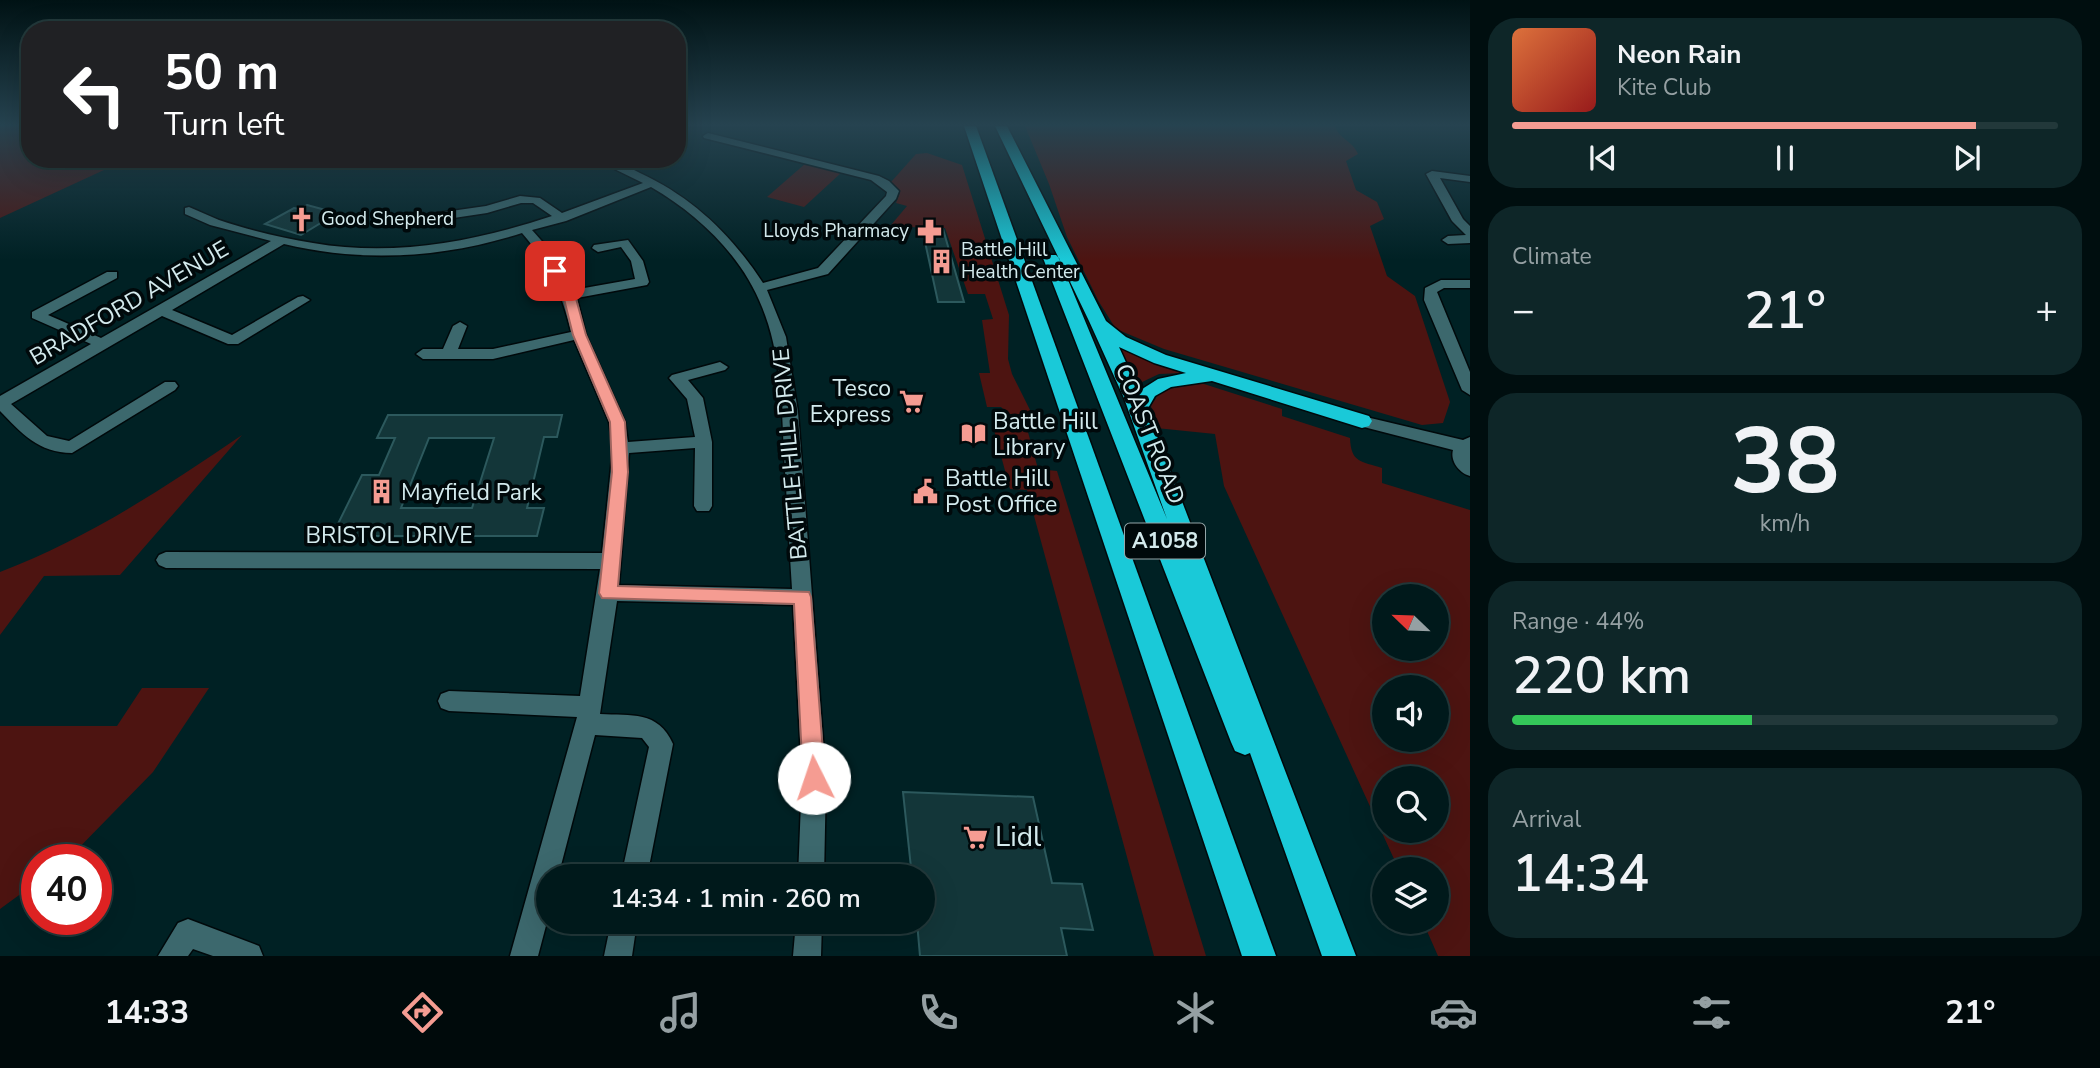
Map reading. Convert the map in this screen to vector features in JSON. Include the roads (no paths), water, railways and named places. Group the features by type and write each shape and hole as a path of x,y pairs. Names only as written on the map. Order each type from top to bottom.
{"highway":[{"name":"A1058","path":"986,171 1259,956"},
{"name":"COAST ROAD","path":"1018,171 1331,956"},
{"path":"1022,171 1098,321 1137,410 1339,956"},
{"path":"1098,321 1130,346 1217,378 1362,421"},
{"path":"1137,410 1145,394 1160,383 1217,378"}],"street":[{"name":"BATTLE HILL DRIVE","path":"624,171 652,183 701,214 722,233 770,308 784,359 815,791 812,864"},
{"path":"759,288 823,271 892,197 892,191 885,183 847,171"},
{"path":"1470,179 1432,174 1458,221 1470,233"},
{"path":"189,211 281,241 326,250 402,253 449,248 527,230 652,183"},
{"path":"427,218 487,209 520,199 536,200 562,218"},
{"path":"527,230 542,248 569,295 579,335 617,422 621,448 608,593 589,716 528,955"},
{"path":"1448,240 1470,239"},
{"name":"BRADFORD AVENUE","path":"0,403 281,241"},
{"path":"569,295 642,282 637,261 624,243 598,248"},
{"path":"104,345 37,315 112,275"},
{"path":"1470,284 1441,284 1430,291 1431,300 1470,390"},
{"path":"162,311 233,341 303,300"},
{"path":"449,354 460,326"},
{"path":"423,354 493,354 579,335"},
{"path":"702,506 704,442 695,398 677,378 720,367"},
{"path":"0,403 46,445 59,449 72,447 170,386"},
{"path":"1362,421 1466,455"},
{"path":"621,448 704,442"},
{"name":"BRISTOL DRIVE","path":"166,560 611,561"},
{"path":"608,593 802,597"},
{"path":"449,701 589,716 648,728 660,744 637,864"},
{"path":"172,956 188,933 249,956"},
{"path":"618,956 622,934"},
{"path":"807,956 808,934"}],"place":[{"name":"Good Shepherd","path":"301,219"},
{"name":"Lloyds Pharmacy","path":"929,231"},
{"name":"Battle Hill Health Center","path":"941,261"},
{"name":"Tesco Express","path":"911,401"},
{"name":"Battle Hill Library","path":"973,434"},
{"name":"Battle Hill Post Office","path":"925,491"},
{"name":"Mayfield Park","path":"381,492"},
{"name":"Lidl","path":"975,837"}]}
